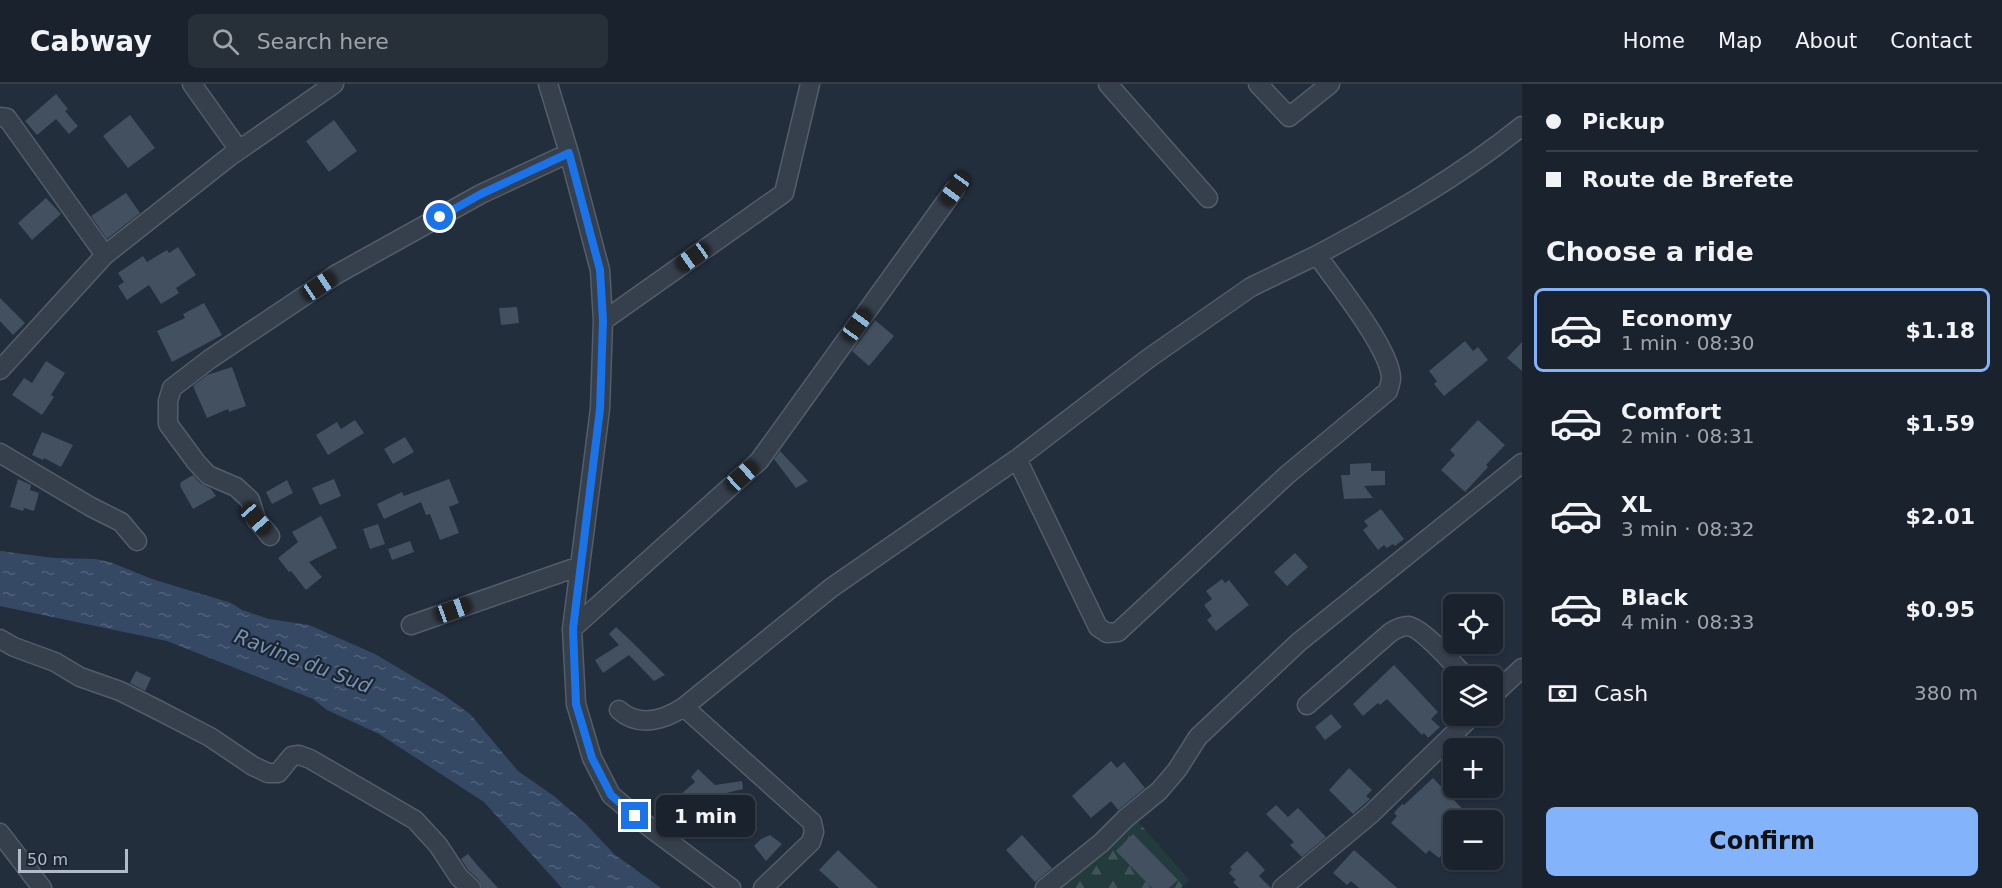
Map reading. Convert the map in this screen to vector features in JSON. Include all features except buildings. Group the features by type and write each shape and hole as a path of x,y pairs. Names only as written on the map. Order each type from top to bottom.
{"street":[{"path":"192,84 238,150"},
{"path":"0,370 105,255 238,150 334,84"},
{"path":"548,84 600,270 603,321 600,409 573,629 576,704 592,758 611,795 648,826 731,888"},
{"path":"603,321 784,193 810,84"},
{"path":"1108,84 1208,198"},
{"path":"1258,84 1289,117 1330,84"},
{"path":"0,117 7,118 105,255"},
{"path":"619,710 626,717 656,721 684,707 831,588 1017,459 1149,358 1251,286 1317,255 1391,215 1490,152 1522,126"},
{"path":"270,536 256,519 250,500 236,487 208,475 168,424 168,402 172,388 210,359 337,274 481,194 569,153"},
{"path":"573,629 759,461 955,189"},
{"path":"1017,459 1098,627 1107,633 1118,632 1287,475 1388,391 1391,379 1388,363 1380,345 1317,255"},
{"path":"0,453 91,507 122,522 137,541"},
{"path":"1046,888 1159,791 1177,770 1198,737 1299,642 1522,463"},
{"path":"411,625 580,566"},
{"path":"1307,705 1391,632 1399,628 1408,626 1416,629 1455,666"},
{"path":"0,639 14,647 55,662 80,677 120,692 169,716 210,737 253,766 268,773 278,773 292,756 299,755 310,759 415,820 438,845 459,878 471,888"},
{"path":"1503,686 1522,668"},
{"path":"684,707 812,822 814,832 812,842 763,888"},
{"path":"1282,888 1371,814 1462,726"},
{"path":"0,833 42,888"}],"green space":[{"path":"1135,818 1189,880 1181,888 1060,888"}],"water":[{"name":"Ravine du Sud","path":"0,551 110,562 152,579 231,603 242,610 269,619 309,625 375,654 444,695 470,714 518,771 554,796 585,823 614,854 661,888 562,888 484,802 379,734 327,710 313,699 167,641 0,606"}],"route":[{"path":"440,217 481,194 569,153 600,270 603,321 600,409 573,629 576,704 592,758 611,795 635,816"}]}
